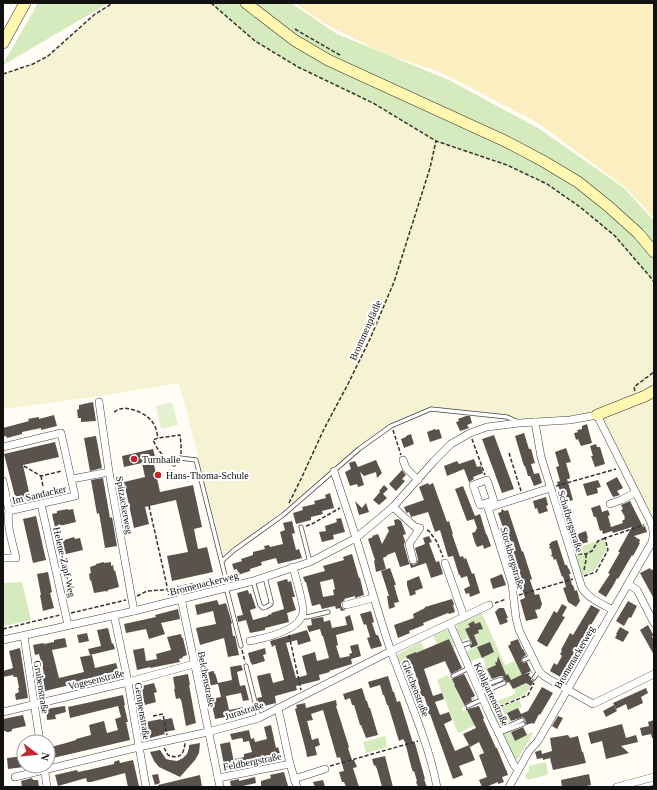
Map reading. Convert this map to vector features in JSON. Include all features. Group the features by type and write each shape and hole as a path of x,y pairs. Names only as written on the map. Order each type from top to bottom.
{"street":[{"path":"3,43 25,3"},
{"path":"246,3 294,40 328,60 544,160 578,182 608,206 638,233 654,252"},
{"path":"597,415 654,391"},
{"name":"Spitzackerweg","path":"99,402 109,472 134,611"},
{"name":"Bromenackerweg","path":"3,640 134,611 253,581 310,562 356,538 393,507 451,444 470,433 487,426 570,420 597,415 651,523 654,530 654,536 652,542 538,741 529,751 509,787"},
{"name":"Schafbergstraße","path":"535,422 541,457 582,588 587,594 613,610"},
{"name":"Im Sandacker","path":"3,447 61,433 76,496 9,511 4,493 3,481"},
{"path":"403,460 406,468 418,480"},
{"name":"Gleichenstraße","path":"334,471 356,538 373,598 424,739 433,770 436,787"},
{"name":"Im Sandacker","path":"72,479 109,472"},
{"path":"487,480 494,501 487,505"},
{"name":"Stockbergstraße","path":"487,480 473,485 480,505 487,505 512,584 516,618 520,630 540,672"},
{"path":"487,505 523,497 550,488"},
{"path":"610,504 635,493"},
{"name":"Helene-Zapf-Weg","path":"44,504 68,625"},
{"path":"393,507 415,527 420,528 409,544 413,560"},
{"path":"3,558 16,558 6,525 9,511"},
{"path":"445,563 464,617"},
{"path":"250,641 270,637 288,630 301,620 304,612 293,567"},
{"path":"628,584 637,590 654,623"},
{"name":"Belchenstraße","path":"181,598 220,787"},
{"path":"346,605 373,598"},
{"name":"Jurastraße","path":"56,765 208,732 259,718 391,651 489,605"},
{"name":"Gempenstraße","path":"114,615 128,682 146,787"},
{"name":"Köhlgartenstraße","path":"450,624 488,711 514,765 518,770"},
{"name":"Grubenstraße","path":"24,636 39,734"},
{"name":"Vogesenstraße","path":"3,712 128,682 194,664"},
{"path":"540,672 547,678 593,704 654,674"},
{"name":"Feldbergstraße","path":"278,708 290,764 297,787"},
{"name":"Feldbergstraße","path":"218,778 290,764"},
{"path":"294,778 325,769"},
{"name":"Jurastraße","path":"15,777 25,774"},
{"path":"45,774 47,787"},
{"path":"617,787 654,777"}],"lane":[{"path":"222,561 233,551 283,515 359,450 391,426 431,408 507,417 519,423"},
{"path":"174,464 180,458 196,460 222,561 228,587 227,591 241,646"},
{"path":"301,527 310,562"},
{"path":"253,581 260,605 263,608 266,608 271,601 265,577"},
{"path":"302,616 307,617 328,612"},
{"path":"460,646 469,643"},
{"path":"524,660 532,656"},
{"path":"246,666 259,718"},
{"path":"452,676 469,668"},
{"path":"534,678 540,672"},
{"path":"468,706 481,694 502,681"},
{"path":"498,732 523,722"}],"path":[{"path":"3,74 33,64 48,56 95,14 113,3"},
{"path":"211,3 255,41 292,63 373,103 436,141 507,165 547,184 580,207 615,236 654,282"},
{"name":"Brommenpfädle","path":"283,515 324,429 364,352 394,282 430,168 436,141"},
{"path":"636,394 634,387 654,372"},
{"path":"114,412 120,409 129,409 145,415 153,423 158,438"},
{"path":"391,426 403,460"},
{"path":"470,433 487,480"},
{"path":"174,464 168,462 157,448 153,440 158,438 180,436 180,458"},
{"path":"509,453 523,497"},
{"path":"24,466 41,476 70,470"},
{"path":"550,488 622,467"},
{"path":"41,476 44,504"},
{"path":"301,527 312,524 345,505"},
{"path":"149,506 170,601"},
{"path":"570,551 586,554 592,551 598,541 651,523"},
{"path":"420,528 429,531 437,542 445,563"},
{"path":"586,554 582,576 596,572 608,550 605,538"},
{"path":"489,605 578,577"},
{"path":"3,629 131,598 147,591 168,590 210,580 225,583 228,587"},
{"path":"288,630 303,696"},
{"path":"241,646 246,666"},
{"path":"488,711 528,695 540,672"},
{"path":"153,716 163,714 166,752 171,756 180,756 184,749 184,737"},
{"path":"325,769 327,767 424,739"}],"shaded area":[{"path":"113,3 211,3 255,41 298,67 373,103 436,141 507,165 547,184 580,207 615,236 654,282 654,520 597,415 519,423 507,417 431,409 391,426 359,449 283,515 306,468 284,510 224,556 179,383 100,396 3,409 3,74 33,64 48,56 95,14"}],"green space":[{"path":"38,3 109,3 3,65 3,64"},
{"path":"211,3 291,3 337,34 449,80 538,128 624,188 654,221 654,282 615,236 580,207 547,184 507,165 436,141 373,103 298,67 255,41"},
{"path":"172,402 178,425 161,429 156,406"},
{"path":"604,538 607,549 594,571 582,575 573,550"},
{"path":"22,582 31,620 3,626 3,583"},
{"path":"482,613 505,665 517,660 522,675 517,677 521,686 526,683 531,686 526,694 491,709 484,694 492,692 497,701 516,693 508,674 506,675 497,665 488,671 492,679 480,684 473,668 480,665 482,668 486,666 483,658 494,652 490,642 479,646 473,636 479,633 478,630 482,629 474,622 468,624 470,627 465,629 469,638 461,641 456,629 458,624"},
{"path":"446,630 449,631 456,646 453,648 449,639 437,644 433,636"},
{"path":"421,642 427,657 421,659 415,653 406,656 407,660 400,663 397,656 398,654"},
{"path":"477,646 482,657 470,662 466,652"},
{"path":"448,675 450,679 452,679 462,701 473,697 475,701 462,708 463,711 468,710 478,724 458,733 437,680"},
{"path":"519,700 522,707 507,713 511,722 502,726 498,725 492,711"},
{"path":"511,731 515,741 533,732 518,759 514,759 503,735 505,732"},
{"path":"385,736 387,747 366,753 363,742"},
{"path":"546,762 547,775 528,780 525,777 529,770 529,766"}],"sand":[{"path":"295,3 654,3 654,218 626,188 538,123 450,77 383,53 322,22"}],"building":[{"path":"93,402 96,421 81,422 81,418 78,418 77,410 79,409 79,405"},
{"path":"54,415 57,426 41,430 41,428 22,432 22,434 7,438 6,436 3,437 3,428 29,421 28,419 39,417 39,419"},
{"path":"470,416 472,423 467,425 469,428 460,431 456,422 459,421 458,419"},
{"path":"587,424 592,443 581,446 578,439 576,440 574,433 578,432 577,430 582,429 582,426"},
{"path":"439,429 442,438 430,442 427,432"},
{"path":"524,433 535,463 531,464 534,474 539,473 542,483 534,486 524,466 515,436"},
{"path":"411,434 414,444 404,448 401,439"},
{"path":"494,435 514,489 502,493 482,439"},
{"path":"96,436 102,468 90,471 84,438"},
{"path":"55,442 59,457 23,465 31,501 17,504 4,454"},
{"path":"596,444 597,447 600,447 605,464 595,467 591,456 593,456 590,446"},
{"path":"566,448 571,462 566,463 570,477 570,479 567,479 573,500 564,503 557,482 560,481 556,467 559,466 555,452"},
{"path":"153,449 156,460 153,460 160,492 193,485 202,527 194,529 198,549 207,547 213,572 172,581 167,556 188,552 176,500 145,507 149,524 134,528 124,482 145,477 142,463 124,467 122,456"},
{"path":"474,459 477,467 481,466 483,473 473,477 474,479 469,482 464,469 447,476 444,466 457,461 459,464"},
{"path":"376,460 382,473 377,478 376,472 364,476 360,472 364,485 358,487 357,484 350,486 345,472 351,469 349,463 355,461 358,467"},
{"path":"402,470 406,475 402,479 405,481 396,491 389,484"},
{"path":"617,477 623,488 617,491 620,495 613,497 606,483"},
{"path":"103,478 110,518 112,517 117,546 105,548 91,480"},
{"path":"598,480 601,487 597,488 598,493 587,496 583,484"},
{"path":"428,483 429,485 433,483 447,522 449,521 460,557 463,556 464,559 466,558 472,574 474,573 480,593 470,597 469,593 466,594 464,589 470,586 467,576 461,578 453,556 448,557 440,530 435,532 428,512 411,517 409,512 406,512 404,507 424,500 419,487"},
{"path":"384,485 388,489 383,494 387,498 379,505 373,500"},
{"path":"463,486 475,516 480,514 491,546 484,549 483,545 477,547 475,543 472,533 475,532 477,528 474,519 467,521 455,489"},
{"path":"58,487 62,494 53,496 51,492"},
{"path":"330,493 334,508 322,511 323,514 311,517 311,520 296,524 293,513 303,510 302,507 315,504 314,501 326,498 325,495"},
{"path":"546,497 548,505 546,506 548,511 539,514 537,508 535,509 533,501"},
{"path":"355,501 362,508 366,503 369,512 359,515"},
{"path":"630,501 647,532 634,536 640,540 640,543 606,597 598,592 610,574 608,573 632,527 613,533 612,531 603,534 602,530 600,531 596,517 594,517 591,508 600,505 602,512 608,510 611,527 623,523 622,521 625,517 621,510 623,509 621,505"},
{"path":"73,509 76,522 55,527 52,514 57,513 57,511"},
{"path":"502,509 505,511 508,510 532,579 530,580 535,595 539,594 542,604 540,609 535,610 538,618 526,621 520,600 525,598 512,556 509,557 507,552 510,551 509,545 498,513 501,512"},
{"path":"36,516 46,560 33,563 23,519"},
{"path":"341,518 345,532 333,535 334,539 322,542 319,532 326,531 325,526 337,522 336,519"},
{"path":"398,519 401,521 406,534 403,535 405,541 404,545 409,563 414,565 417,563 418,559 415,548 425,544 423,538 429,536 432,542 429,543 436,562 439,561 443,574 431,578 426,563 411,568 410,564 400,567 395,552 383,558 386,569 376,572 375,560 368,539 378,534 382,544 389,531 387,527 395,525 394,520"},
{"path":"292,521 295,533 292,534 296,550 299,549 302,558 278,564 276,558 261,562 262,565 238,575 237,569 234,570 232,564 253,555 253,552 265,549 264,546 269,545 270,547 283,544 280,532 285,530 283,523"},
{"path":"586,531 588,542 577,545 575,535"},
{"path":"74,537 75,539 80,538 83,550 62,555 59,543"},
{"path":"557,540 565,565 567,565 571,574 569,574 572,585 575,591 577,590 580,601 576,607 568,602 563,588 566,587 563,576 562,577 556,559 554,560 551,556 552,554 549,544"},
{"path":"352,554 364,595 344,599 345,600 341,603 341,606 346,610 341,611 340,608 336,609 335,606 322,609 320,604 312,606 306,582 303,577 325,571 323,566 344,560 343,557","holes":["333,579 335,589 333,590 334,595 323,597 320,582"]},
{"path":"104,562 111,562 111,566 113,565 119,587 108,590 107,592 94,593 91,580 90,581 90,567"},
{"path":"390,568 396,585 394,585 399,602 394,603 395,607 389,609 387,596 389,596 381,571"},
{"path":"650,568 651,570 654,569 654,599 640,573"},
{"path":"48,572 52,592 50,593 54,608 43,611 37,574"},
{"path":"502,574 506,585 493,589 490,579"},
{"path":"419,576 423,588 415,591 416,594 410,596 407,581"},
{"path":"287,579 288,582 291,581 295,597 292,597 296,610 287,613 289,622 250,633 246,620 238,622 237,616 243,615 237,593 248,590 249,594 251,593 256,608 250,610 253,620 268,616 272,614 271,613 284,609 277,582"},
{"path":"452,599 455,612 448,613 423,623 424,625 409,631 410,633 398,638 394,625 414,618 413,614 425,607"},
{"path":"217,600 219,605 226,603 232,623 233,636 235,636 239,655 228,657 224,638 200,645 196,628 216,624 213,611 197,615 195,605"},
{"path":"628,601 637,606 631,618 629,617 624,626 616,621"},
{"path":"562,604 567,607 562,616 565,617 547,647 537,641 554,611 557,613"},
{"path":"591,605 600,610 570,660 562,678 550,671 554,663 557,665 562,656 560,654 562,651 561,650 570,633 573,635"},
{"path":"499,608 504,608 508,618 506,618 508,622 500,625 495,612"},
{"path":"178,609 180,619 161,623 165,634 149,639 146,629 126,633 124,624 156,617 155,615"},
{"path":"371,611 374,622 372,623 382,646 371,649 367,638 370,637 366,624 364,625 360,614"},
{"path":"350,615 354,630 336,635 338,645 336,646 340,658 350,656 349,654 352,653 350,646 358,644 361,656 351,659 352,664 319,675 320,680 296,686 297,690 275,696 276,703 260,707 257,698 262,697 257,676 270,673 273,683 284,680 275,645 272,647 270,641 307,630 311,641 298,645 297,640 286,643 296,678 307,675 302,656 315,652 317,661 329,658 320,629 309,632 307,626 312,625 311,619 323,617 324,622 330,620 332,628 347,625 345,617"},
{"path":"474,621 475,624 480,622 483,629 478,630 479,633 474,635 478,645 471,648 470,646 472,642 465,629 470,627 468,624"},
{"path":"648,625 654,636 652,636 654,641 654,655 640,630"},
{"path":"620,627 629,632 623,642 615,638"},
{"path":"108,628 112,644 113,643 115,649 90,655 88,649 101,646 97,630"},
{"path":"87,633 89,641 79,643 77,635"},
{"path":"181,634 187,655 179,659 180,662 137,670 133,650 144,648 146,661 157,659 156,654 171,650 167,637"},
{"path":"65,638 67,647 52,650 59,678 84,672 80,657 92,655 95,668 116,663 119,673 41,692 40,686 37,687 35,675 44,673 39,654 35,655 33,645 54,642 54,640"},
{"path":"449,639 462,668 451,674 445,661 424,669 433,696 442,693 444,699 435,702 440,715 449,712 452,720 444,724 455,751 469,745 475,760 459,766 463,775 453,779 430,714 426,715 424,710 428,708 424,696 420,697 418,692 421,691 412,664 409,665 406,656"},
{"path":"518,639 526,655 521,661 524,663 529,661 527,662 531,671 522,675 508,646 511,644 510,642"},
{"path":"490,642 494,652 482,658 477,647"},
{"path":"20,648 28,698 16,700 15,694 19,692 17,677 14,677 13,675 3,677 3,671 13,668 9,651"},
{"path":"265,648 266,654 263,655 265,661 252,665 248,653"},
{"path":"498,656 506,675 508,674 511,680 525,673 531,677 531,680 534,681 531,686 526,683 513,689 509,682 507,683 504,680 503,676 492,679 487,669 496,665 495,662 497,662"},
{"path":"241,665 243,670 237,672 240,686 245,685 249,700 243,701 241,693 226,696 229,710 244,707 246,713 215,719 211,699 221,697 218,684 208,686 206,675 207,672 214,671 218,683 232,680 230,667"},
{"path":"188,674 196,723 186,726 181,699 176,699 173,677"},
{"path":"464,674 475,696 471,698 472,701 465,706 452,679"},
{"path":"388,676 397,702 400,701 413,743 415,743 427,787 418,787 405,742 403,739 399,741 380,685 370,688 368,682"},
{"path":"154,683 157,692 154,693 156,702 145,705 142,696 140,697 138,687"},
{"path":"542,687 553,693 534,724 532,723 526,725 523,717 511,721 507,713 518,708 521,714 528,711"},
{"path":"362,688 378,735 366,738 354,705 352,705 350,698 345,700 343,694"},
{"path":"646,688 648,693 641,697 643,703 628,710 626,704 616,709 613,703"},
{"path":"123,695 130,740 56,757 56,746 91,735 89,725 104,721 107,733 118,730 115,719 121,717 118,706 70,718 68,707"},
{"path":"336,700 336,706 349,747 348,748 352,760 354,760 357,767 353,768 359,787 346,787 344,782 342,782 339,772 344,771 340,757 337,758 323,710 311,714 313,720 307,721 312,740 318,738 320,745 315,747 317,755 307,757 295,709 297,708 296,705 305,703 306,708"},
{"path":"614,705 617,711 606,717 603,711"},
{"path":"65,706 66,712 55,715 56,719 47,720 46,709"},
{"path":"479,706 484,718 483,719 508,775 502,777 504,782 498,784 498,782 486,787 482,787 479,780 487,777 479,755 484,753 479,742 470,747 463,734 476,728 466,708 468,709"},
{"path":"23,715 26,726 12,729 12,731 9,732 3,731 3,719"},
{"path":"558,716 563,718 557,729 552,726"},
{"path":"172,718 175,730 164,732 165,734 150,738 146,722"},
{"path":"654,720 654,738 652,738 651,734 642,736 640,728 649,726 648,722"},
{"path":"622,724 626,738 636,735 638,742 621,746 629,753 606,759 602,741 591,744 588,733"},
{"path":"271,725 276,748 278,747 281,757 273,758 274,762 267,763 267,760 237,766 235,759 244,757 244,754 252,752 249,741 243,742 243,739 241,738 232,740 230,734 249,730 251,739 254,738 255,742 267,739 264,727"},
{"path":"523,727 527,735 515,741 511,732"},
{"path":"568,735 570,738 578,736 586,763 553,770 550,758 543,760 543,758 537,759 535,752 541,750 542,754 552,751 550,738"},
{"path":"230,742 234,763 224,765 220,744"},
{"path":"200,743 199,753 195,760 180,777 159,767 154,761 150,752 160,750 166,759 177,761 187,754 189,745"},
{"path":"385,756 393,787 382,787 377,769 375,765 374,766 372,759"},
{"path":"16,757 16,768 8,769 7,758"},
{"path":"119,760 120,763 133,760 139,786 128,787 125,773 91,782 87,782 86,778 58,786 55,775 77,770 78,772 114,764 114,762"},
{"path":"284,772 288,786 261,787 261,781 271,778 270,775"},
{"path":"158,774 160,783 155,785 152,775"},
{"path":"589,774 591,785 583,787 562,787 561,780"},
{"path":"200,775 202,787 159,787 158,785"},
{"path":"255,777 256,783 239,787 231,787 230,781 239,779 239,781"},
{"path":"32,778 33,780 38,780 39,787 22,787 21,781"},
{"path":"323,780 325,787 315,787 313,782"}],"railway":[{"path":"650,787 654,786"}],"place":[{"name":"Turnhalle","path":"134,459"},
{"name":"Hans-Thoma-Schule","path":"158,475"}]}
